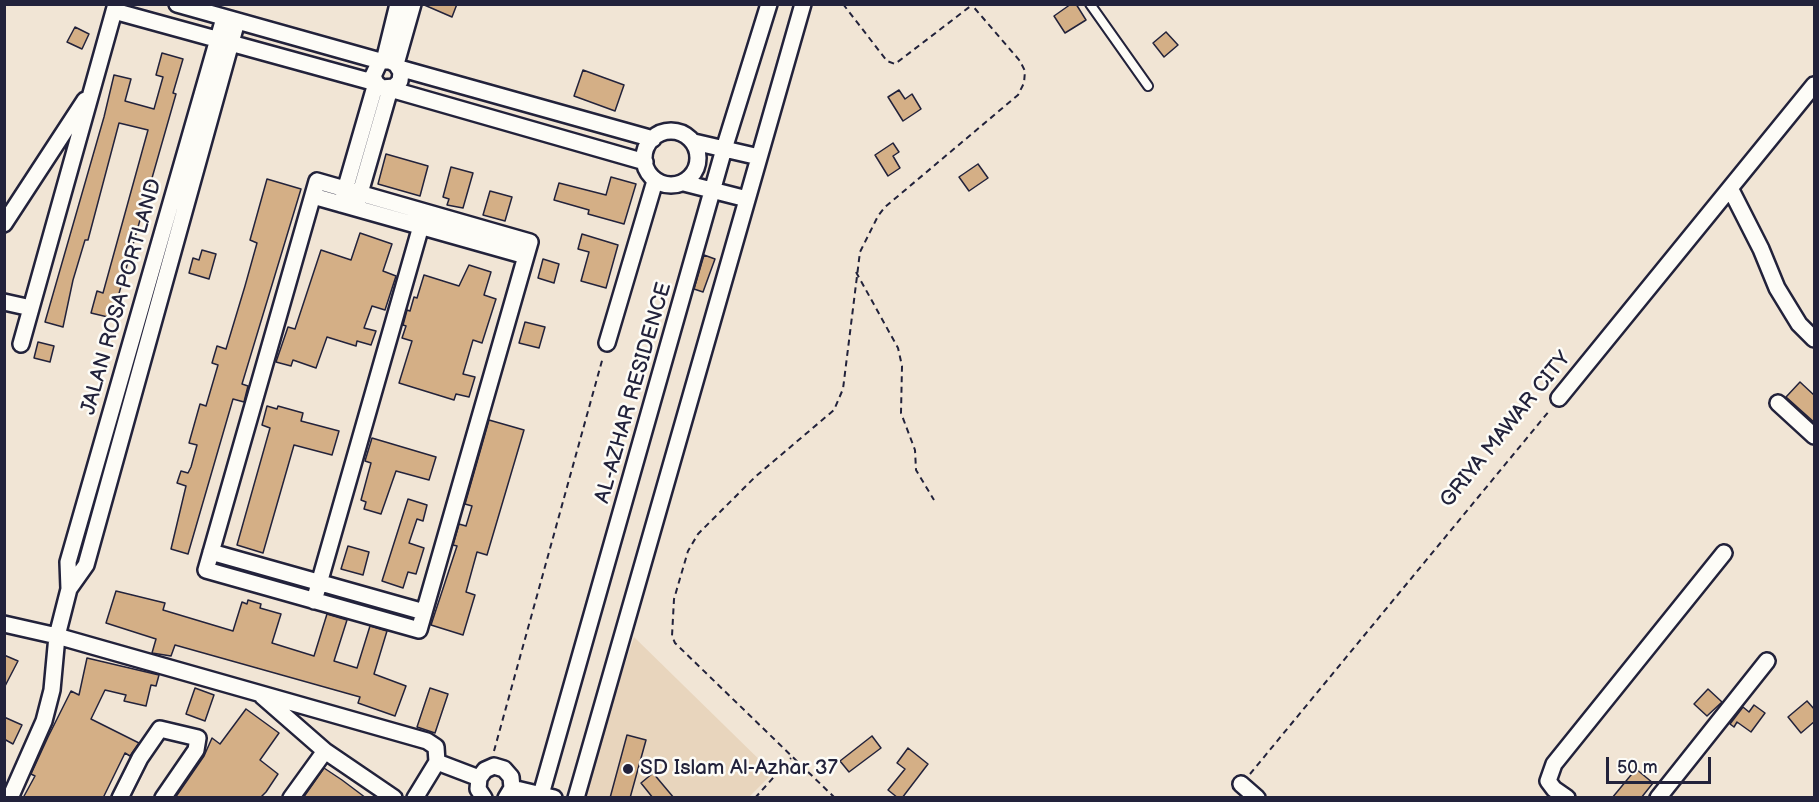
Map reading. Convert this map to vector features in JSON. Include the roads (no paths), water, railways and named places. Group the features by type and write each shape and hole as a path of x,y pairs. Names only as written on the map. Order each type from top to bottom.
{"street":[{"path":"177,4 653,139"},
{"path":"383,86 400,81 390,63 398,4"},
{"path":"383,86 373,76 390,63 413,4"},
{"name":"AL-AZHAR RESIDENCE","path":"545,797 724,149 769,4"},
{"path":"576,798 803,4"},
{"path":"21,344 115,8 645,162"},
{"name":"JALAN ROSA PORTLAND","path":"10,798 44,721 50,700 57,636 69,589 68,562 231,19"},
{"name":"GRIYA MAWAR CITY","path":"1559,398 1815,85"},
{"path":"350,198 383,86"},
{"path":"4,224 93,87"},
{"path":"602,150 609,126"},
{"path":"747,199 684,183 669,186 655,181 648,173 645,149 653,139 670,130 679,132 694,142 759,158"},
{"path":"684,183 695,172 698,165 699,157 694,142"},
{"path":"317,181 350,198 423,219 530,242 419,630 206,570 317,181"},
{"path":"607,343 655,181"},
{"path":"1731,190 1761,249 1777,288 1799,324 1815,339"},
{"path":"314,601 423,219"},
{"path":"4,302 31,308"},
{"path":"1778,403 1815,436"},
{"path":"211,552 424,612"},
{"path":"1567,798 1554,789 1548,781 1554,764 1724,553"},
{"path":"4,624 57,636 427,741 436,747 437,762 415,798"},
{"path":"1658,798 1767,661"},
{"path":"258,692 325,750 394,798"},
{"path":"120,798 140,758 160,729 198,738 196,750 163,798"},
{"path":"291,798 325,750"},
{"path":"437,762 484,773 504,769 511,777 509,793 545,797"},
{"path":"484,773 478,789 484,798"},
{"path":"1241,784 1257,798"}],"lane":[{"path":"1090,4 1148,86"}],"place":[{"name":"SD Islam Al-Azhar 37","path":"628,769"}]}
